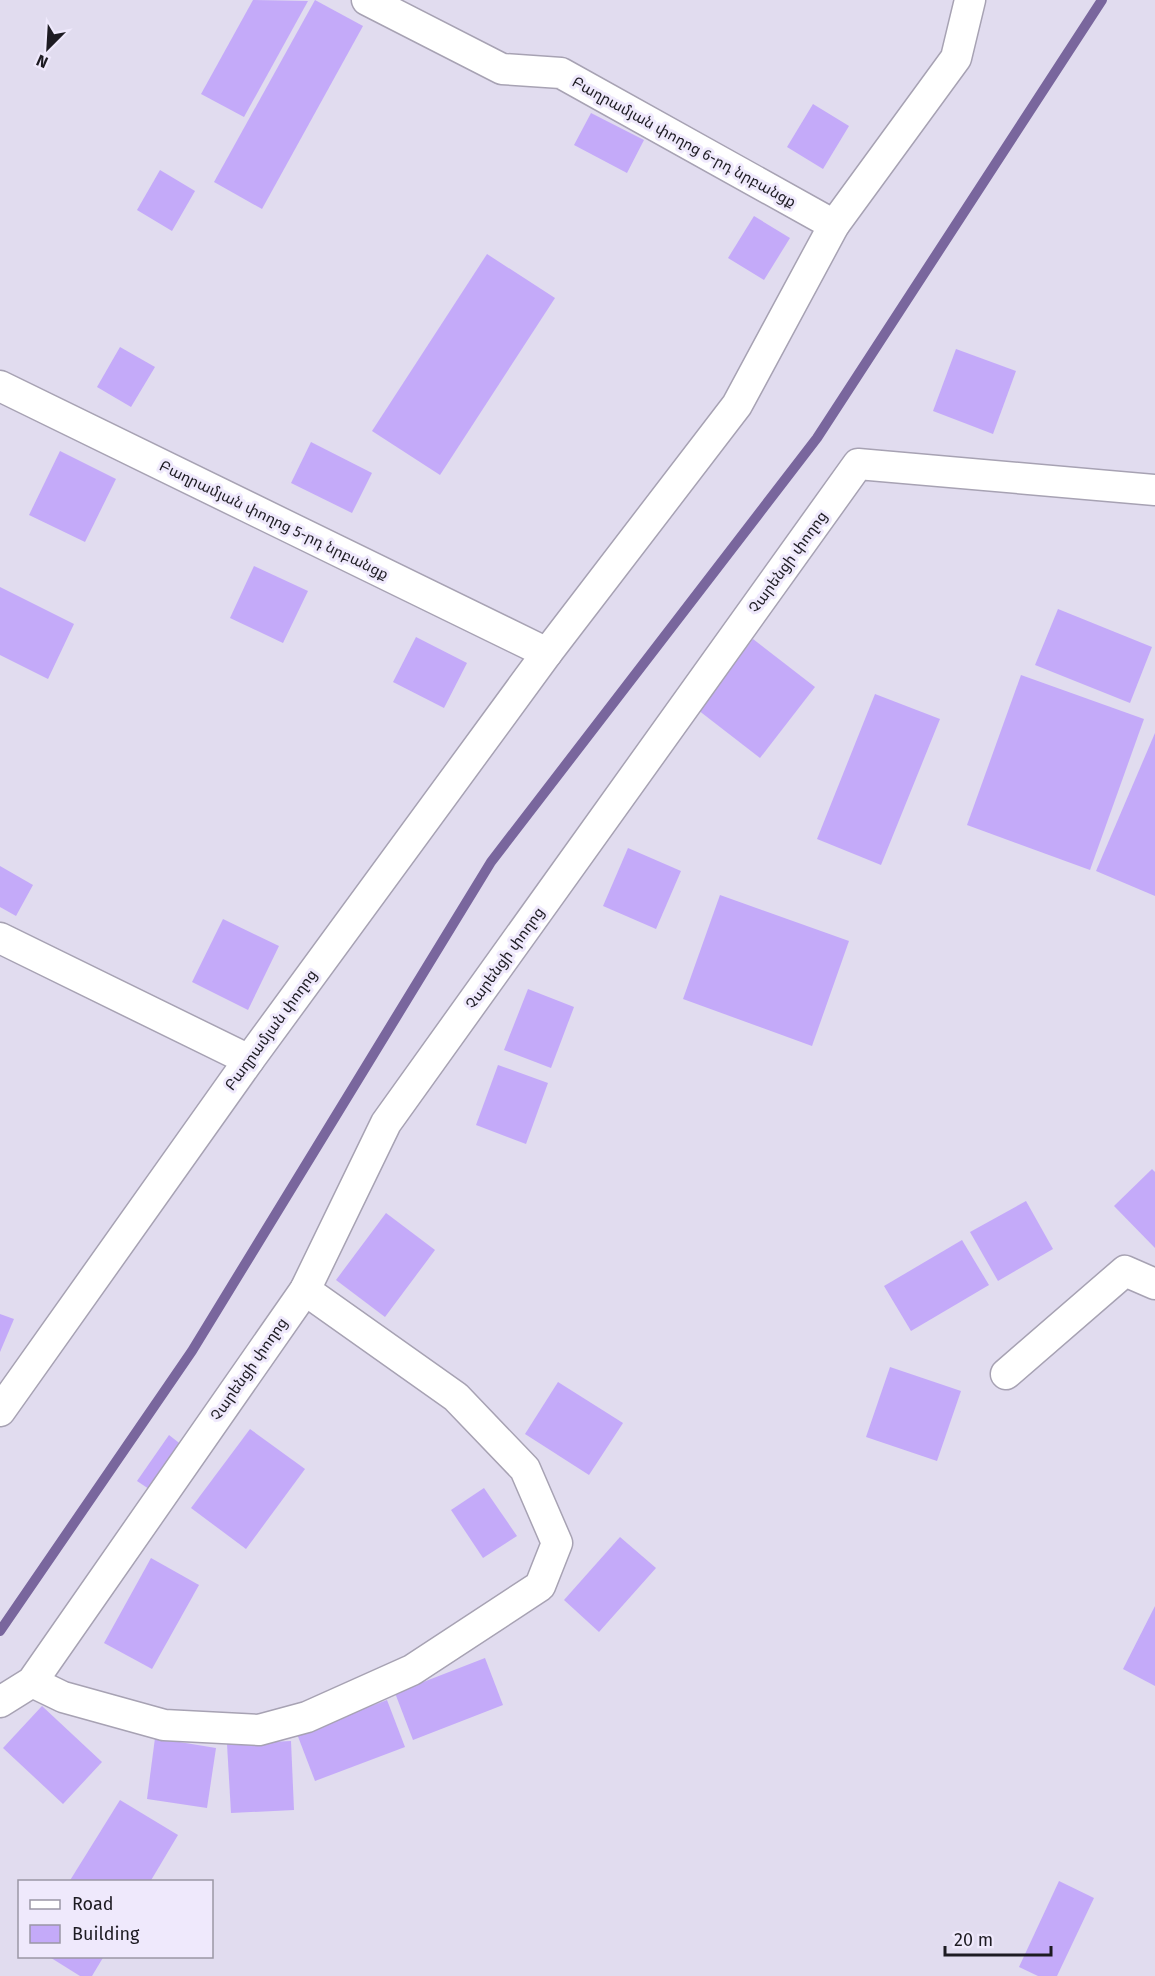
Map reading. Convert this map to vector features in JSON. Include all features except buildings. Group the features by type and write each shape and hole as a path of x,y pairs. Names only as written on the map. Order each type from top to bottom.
{"street":[{"name":"Բաղրամյան փողոց 6-րդ նրբանցք","path":"367,0 502,69 561,73 834,225"},
{"name":"Բաղրամյան փողոց","path":"0,1411 249,1060 547,653 737,405 834,225 956,58 970,0"},
{"name":"Բաղրամյան փողոց 5-րդ նրբանցք","path":"0,386 547,653"},
{"name":"Չարենցի փողոց","path":"0,1702 32,1682 305,1290 386,1123 858,464 1155,490"},
{"path":"0,938 249,1060"},
{"path":"1006,1374 1125,1271 1155,1284"},
{"path":"32,1682 63,1697 164,1725 259,1730 307,1717 412,1670 540,1586 557,1543 525,1469 456,1397 305,1290"}],"waterway":[{"path":"0,1631 192,1351 491,862 817,438 1102,0"}]}
